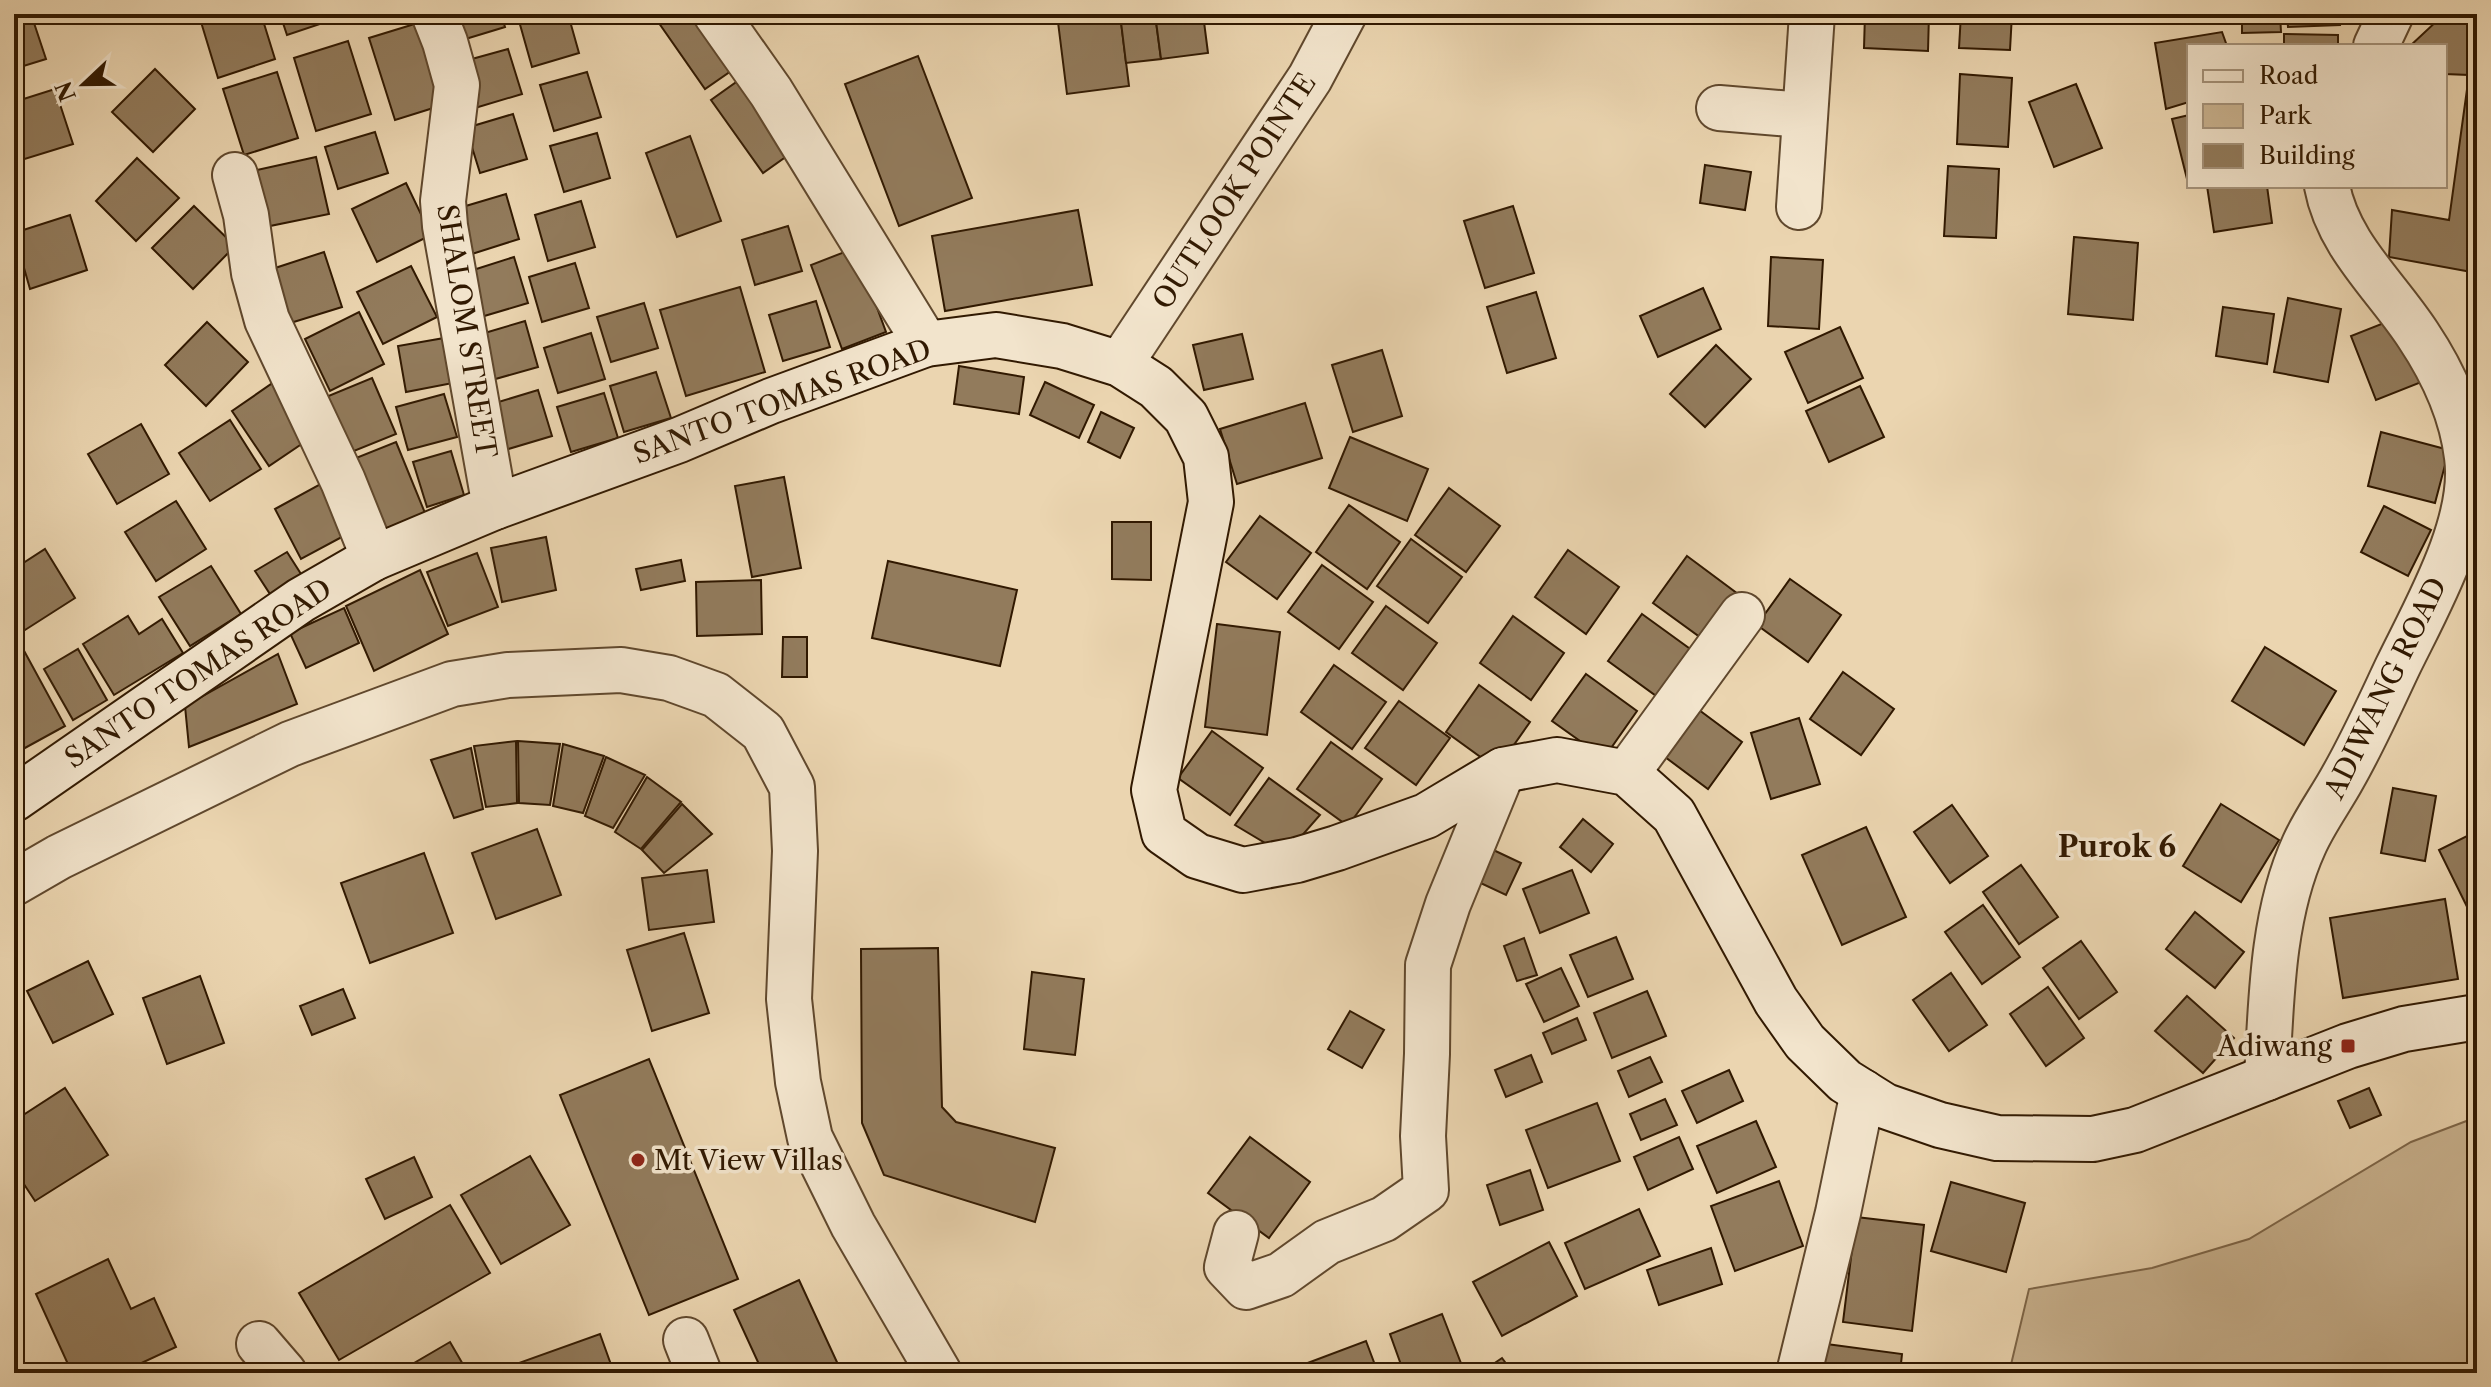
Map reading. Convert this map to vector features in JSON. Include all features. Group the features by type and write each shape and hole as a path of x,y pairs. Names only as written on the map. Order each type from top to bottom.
{"street":[{"name":"SHALOM STREET","path":"434,14 457,85 443,201 445,226 495,507"},
{"path":"716,14 771,92 926,344"},
{"name":"OUTLOOK POINTE","path":"1120,364 1310,78 1344,14"},
{"path":"1799,207 1812,14"},
{"path":"2377,44 2391,14"},
{"path":"1719,108 1803,115"},
{"path":"235,175 246,215 254,273 267,320 343,481 374,558"},
{"name":"ADIWANG ROAD","path":"2267,1078 2272,986 2281,919 2304,846 2346,773 2440,579 2460,522 2467,490 2468,460 2460,419 2437,366 2349,240 2331,207 2327,188"},
{"name":"SANTO TOMAS ROAD","path":"14,799 288,608 374,558 495,507 679,440 771,401 926,344 996,335 1062,346 1120,364 1156,387 1186,417 1206,457 1211,502 1154,790 1164,833 1197,856 1243,870 1337,848 1426,816 1503,770 1557,760 1627,773"},
{"path":"1742,615 1627,773 1674,815 1776,1001 1805,1042 1845,1081 1885,1106 1940,1125 1997,1138 2093,1139 2135,1130 2348,1046 2404,1029 2477,1017"},
{"path":"14,883 59,857 290,744 452,684 508,675 621,670 669,678 716,695 763,732 792,787 795,851 789,999 798,1082 810,1138 853,1225 939,1373"},
{"path":"1236,1233 1227,1267 1246,1287 1281,1275 1327,1242 1384,1219 1426,1190 1423,1136 1428,965 1448,904 1503,770"},
{"path":"1799,1373 1838,1213 1863,1092"}],"green space":[{"path":"2477,1117 2477,1373 2009,1373 2029,1289 2152,1268 2249,1239 2411,1142"}],"building":[{"path":"14,14 31,14 46,59 14,69"},
{"path":"228,14 261,14 275,59 218,78 201,22"},
{"path":"280,14 343,14 344,16 287,35"},
{"path":"450,14 501,14 505,27 459,41"},
{"path":"542,14 568,14 579,53 532,67 519,21"},
{"path":"710,14 744,62 705,89 654,16"},
{"path":"1057,14 1120,14 1129,86 1067,94"},
{"path":"1120,14 1155,14 1161,59 1126,63"},
{"path":"1155,14 1203,14 1208,53 1161,59"},
{"path":"1865,14 1929,14 1928,51 1864,48"},
{"path":"1961,14 2012,14 2010,50 1959,48"},
{"path":"2242,14 2280,14 2281,32 2242,33"},
{"path":"2287,14 2339,14 2340,25 2288,27"},
{"path":"2440,18 2477,22 2477,273 2389,257 2392,210 2449,220 2469,75 2447,74 2447,44 2412,44"},
{"path":"421,22 446,104 395,120 369,38"},
{"path":"2222,32 2226,44 2187,44 2187,103 2166,109 2155,43"},
{"path":"2284,34 2338,35 2338,44 2284,44"},
{"path":"348,41 371,114 316,131 294,58"},
{"path":"508,49 522,94 475,108 461,62"},
{"path":"918,56 972,198 899,226 845,84"},
{"path":"155,69 195,109 153,152 112,112"},
{"path":"277,72 298,138 244,155 223,89"},
{"path":"587,72 601,117 554,131 540,85"},
{"path":"749,73 801,146 763,173 711,100"},
{"path":"1960,74 2012,78 2008,147 1957,144"},
{"path":"2076,84 2102,148 2054,167 2029,102"},
{"path":"55,89 73,144 15,162 14,102"},
{"path":"513,114 527,159 480,173 466,128"},
{"path":"2187,115 2187,179 2172,119"},
{"path":"375,132 388,173 338,189 325,147"},
{"path":"597,133 610,178 564,192 550,146"},
{"path":"690,136 721,221 677,237 646,153"},
{"path":"316,157 329,214 270,226 257,170"},
{"path":"137,158 179,198 136,241 96,201"},
{"path":"1705,165 1751,172 1745,210 1700,203"},
{"path":"1948,166 1999,169 1996,238 1944,236"},
{"path":"406,183 431,235 377,262 352,209"},
{"path":"2207,188 2267,188 2272,223 2214,232"},
{"path":"506,194 519,239 472,254 459,208"},
{"path":"581,201 595,247 548,261 535,215"},
{"path":"194,206 235,246 193,289 152,248"},
{"path":"1513,206 1534,273 1485,288 1464,221"},
{"path":"1078,210 1092,285 945,311 932,236"},
{"path":"70,215 87,270 30,289 14,233"},
{"path":"788,226 802,271 755,285 742,240"},
{"path":"2074,237 2138,243 2133,320 2068,314"},
{"path":"855,248 886,332 842,349 811,265"},
{"path":"324,252 342,307 284,325 266,271"},
{"path":"514,257 528,303 481,317 467,272"},
{"path":"1771,257 1823,260 1819,329 1768,326"},
{"path":"575,263 589,308 542,322 529,277"},
{"path":"411,266 437,317 383,344 357,292"},
{"path":"740,287 765,372 686,396 660,310"},
{"path":"1703,288 1721,329 1658,357 1640,316"},
{"path":"1536,292 1556,358 1507,373 1487,307"},
{"path":"2288,298 2341,309 2328,382 2274,372"},
{"path":"816,301 830,347 783,361 769,315"},
{"path":"644,303 658,348 611,362 597,317"},
{"path":"2223,307 2274,314 2267,364 2216,356"},
{"path":"359,312 384,364 330,391 305,339"},
{"path":"2399,317 2424,381 2376,400 2351,336"},
{"path":"525,321 538,367 492,380 478,335"},
{"path":"207,322 248,362 206,406 165,365"},
{"path":"1840,327 1863,378 1808,403 1785,352"},
{"path":"591,333 605,379 558,393 544,348"},
{"path":"1242,334 1253,379 1204,390 1193,345"},
{"path":"450,337 458,382 406,392 398,346"},
{"path":"1716,345 1751,379 1705,427 1670,394"},
{"path":"1382,350 1402,416 1353,432 1332,365"},
{"path":"959,366 1024,377 1019,414 954,404"},
{"path":"656,372 671,418 624,432 610,386"},
{"path":"372,378 396,434 349,453 326,397"},
{"path":"274,382 312,437 269,466 232,411"},
{"path":"1045,382 1094,405 1079,438 1030,415"},
{"path":"1860,386 1884,437 1829,462 1806,411"},
{"path":"538,390 552,436 505,450 492,404"},
{"path":"604,393 618,438 571,452 557,407"},
{"path":"444,394 457,437 408,450 396,407"},
{"path":"1305,403 1322,458 1237,484 1220,429"},
{"path":"1101,412 1134,428 1120,458 1088,442"},
{"path":"230,420 261,469 210,501 179,453"},
{"path":"141,424 169,474 117,504 88,454"},
{"path":"2381,432 2449,450 2435,503 2368,486"},
{"path":"1350,437 1428,469 1407,521 1329,488"},
{"path":"396,442 425,513 380,531 351,460"},
{"path":"451,451 464,495 427,507 413,462"},
{"path":"784,477 801,568 752,577 735,486"},
{"path":"326,481 353,531 301,559 275,509"},
{"path":"1449,488 1500,526 1466,572 1415,535"},
{"path":"176,501 206,549 156,581 125,532"},
{"path":"1349,505 1400,542 1367,589 1316,552"},
{"path":"2384,506 2431,530 2408,576 2361,552"},
{"path":"1260,516 1311,553 1277,599 1226,562"},
{"path":"1112,522 1151,522 1151,580 1112,579"},
{"path":"546,537 556,590 502,602 491,548"},
{"path":"1411,539 1462,577 1428,623 1377,586"},
{"path":"45,549 75,598 25,630 14,614 14,569"},
{"path":"1568,550 1619,587 1586,634 1535,597"},
{"path":"287,552 301,574 270,594 255,571"},
{"path":"477,553 498,607 448,626 427,572"},
{"path":"1687,556 1738,594 1704,640 1653,603"},
{"path":"681,560 685,581 641,590 636,569"},
{"path":"888,561 1017,590 1000,666 872,638"},
{"path":"1322,565 1373,602 1339,649 1288,612"},
{"path":"211,566 241,614 190,646 159,597"},
{"path":"420,570 448,634 374,671 346,606"},
{"path":"1790,579 1841,615 1808,662 1757,625"},
{"path":"761,580 762,634 697,636 696,582"},
{"path":"1386,606 1437,643 1403,690 1352,653"},
{"path":"344,608 359,643 306,668 290,633"},
{"path":"1642,614 1693,651 1659,698 1608,661"},
{"path":"128,616 139,634 162,619 183,653 114,695 83,644"},
{"path":"1513,616 1564,653 1531,700 1480,663"},
{"path":"1217,624 1280,632 1267,735 1205,727"},
{"path":"783,637 807,637 807,677 782,677"},
{"path":"22,647 65,726 14,754 14,652"},
{"path":"2265,647 2336,691 2304,745 2232,701"},
{"path":"78,649 107,700 73,720 44,669"},
{"path":"278,654 297,704 189,747 185,706"},
{"path":"1334,665 1386,702 1352,749 1301,712"},
{"path":"1843,672 1894,709 1861,755 1810,719"},
{"path":"1586,674 1637,711 1604,758 1552,721"},
{"path":"1479,685 1530,722 1497,769 1446,732"},
{"path":"1399,701 1450,738 1416,785 1365,748"},
{"path":"1691,704 1742,742 1708,789 1657,751"},
{"path":"1799,718 1820,784 1771,799 1751,733"},
{"path":"1212,731 1263,768 1230,815 1178,778"},
{"path":"516,741 517,803 486,807 474,746"},
{"path":"518,741 560,744 550,805 519,803"},
{"path":"1331,742 1382,779 1348,826 1297,789"},
{"path":"563,744 604,756 583,813 553,806"},
{"path":"471,748 483,809 454,818 431,760"},
{"path":"606,757 645,775 613,828 585,816"},
{"path":"647,777 681,802 641,849 615,832"},
{"path":"1269,778 1320,815 1285,855 1235,825"},
{"path":"2393,788 2436,796 2425,861 2381,853"},
{"path":"682,804 712,834 664,873 642,850"},
{"path":"2221,804 2279,840 2241,902 2183,866"},
{"path":"1952,805 1988,856 1950,883 1914,832"},
{"path":"1583,819 1613,844 1591,872 1560,847"},
{"path":"1866,827 1906,917 1842,945 1802,855"},
{"path":"537,829 561,895 496,919 472,853"},
{"path":"2477,831 2477,927 2439,850"},
{"path":"1487,847 1521,863 1506,895 1472,879"},
{"path":"424,853 453,933 370,963 341,883"},
{"path":"2021,865 2058,917 2019,944 1983,892"},
{"path":"707,870 714,922 649,930 642,878"},
{"path":"1572,870 1589,913 1540,933 1523,889"},
{"path":"2445,899 2458,979 2343,998 2330,918"},
{"path":"1983,905 2020,957 1982,984 1945,932"},
{"path":"2195,912 2244,952 2215,988 2166,949"},
{"path":"684,933 709,1013 652,1031 627,950"},
{"path":"1616,937 1633,979 1588,997 1570,955"},
{"path":"1524,938 1537,975 1517,981 1504,946"},
{"path":"2081,941 2117,992 2079,1019 2043,968"},
{"path":"938,948 942,1107 956,1122 1055,1148 1035,1222 884,1175 862,1123 861,949"},
{"path":"88,961 113,1014 53,1043 27,991"},
{"path":"1561,968 1579,1006 1544,1022 1526,984"},
{"path":"1032,972 1084,979 1075,1055 1024,1049"},
{"path":"1951,973 1987,1025 1949,1051 1913,1000"},
{"path":"200,976 224,1043 167,1064 143,998"},
{"path":"2048,987 2084,1038 2046,1066 2010,1014"},
{"path":"343,989 355,1018 312,1035 300,1006"},
{"path":"1647,991 1666,1036 1612,1058 1594,1013"},
{"path":"2187,996 2234,1038 2203,1073 2155,1031"},
{"path":"1350,1011 1384,1030 1362,1068 1328,1049"},
{"path":"1577,1018 1586,1040 1552,1054 1543,1033"},
{"path":"1531,1055 1542,1082 1506,1097 1495,1070"},
{"path":"1650,1057 1662,1082 1629,1097 1618,1071"},
{"name":"Mt View Villas","path":"649,1059 738,1279 649,1315 560,1095"},
{"path":"1729,1070 1743,1101 1697,1123 1682,1091"},
{"path":"65,1088 108,1155 35,1201 14,1169 14,1121"},
{"path":"2369,1088 2381,1115 2350,1128 2338,1101"},
{"path":"1665,1099 1677,1125 1641,1140 1630,1114"},
{"path":"1597,1103 1620,1161 1548,1188 1526,1130"},
{"path":"1756,1121 1776,1167 1717,1193 1697,1146"},
{"path":"1250,1137 1310,1182 1269,1238 1208,1193"},
{"path":"1679,1137 1693,1169 1648,1190 1634,1157"},
{"path":"530,1156 570,1225 501,1264 461,1195"},
{"path":"414,1157 432,1197 385,1219 366,1179"},
{"path":"1530,1170 1543,1210 1500,1225 1487,1185"},
{"path":"1779,1181 1803,1246 1735,1271 1711,1206"},
{"path":"1951,1182 2025,1203 2006,1272 1931,1251"},
{"path":"450,1205 490,1273 339,1360 299,1293"},
{"path":"1639,1209 1660,1256 1585,1289 1565,1243"},
{"path":"1856,1217 1924,1225 1912,1331 1843,1322"},
{"path":"1549,1242 1577,1296 1502,1336 1473,1282"},
{"path":"1711,1248 1722,1284 1659,1305 1647,1270"},
{"path":"108,1259 131,1309 154,1298 176,1347 120,1373 72,1373 36,1294"},
{"path":"799,1280 842,1373 763,1373 734,1310"},
{"path":"1442,1314 1462,1366 1443,1373 1404,1373 1390,1334"},
{"path":"600,1334 614,1373 519,1373 516,1364"},
{"path":"1366,1341 1378,1373 1281,1373"},
{"path":"450,1342 468,1373 397,1373"},
{"path":"1819,1343 1902,1354 1900,1373 1815,1373"},
{"path":"1502,1358 1513,1373 1480,1373"}],"place":[{"name":"Adiwang","path":"2348,1046"},
{"name":"Mt View Villas","path":"638,1160"}],"district":[{"name":"Purok 6","path":"2117,847"}]}
